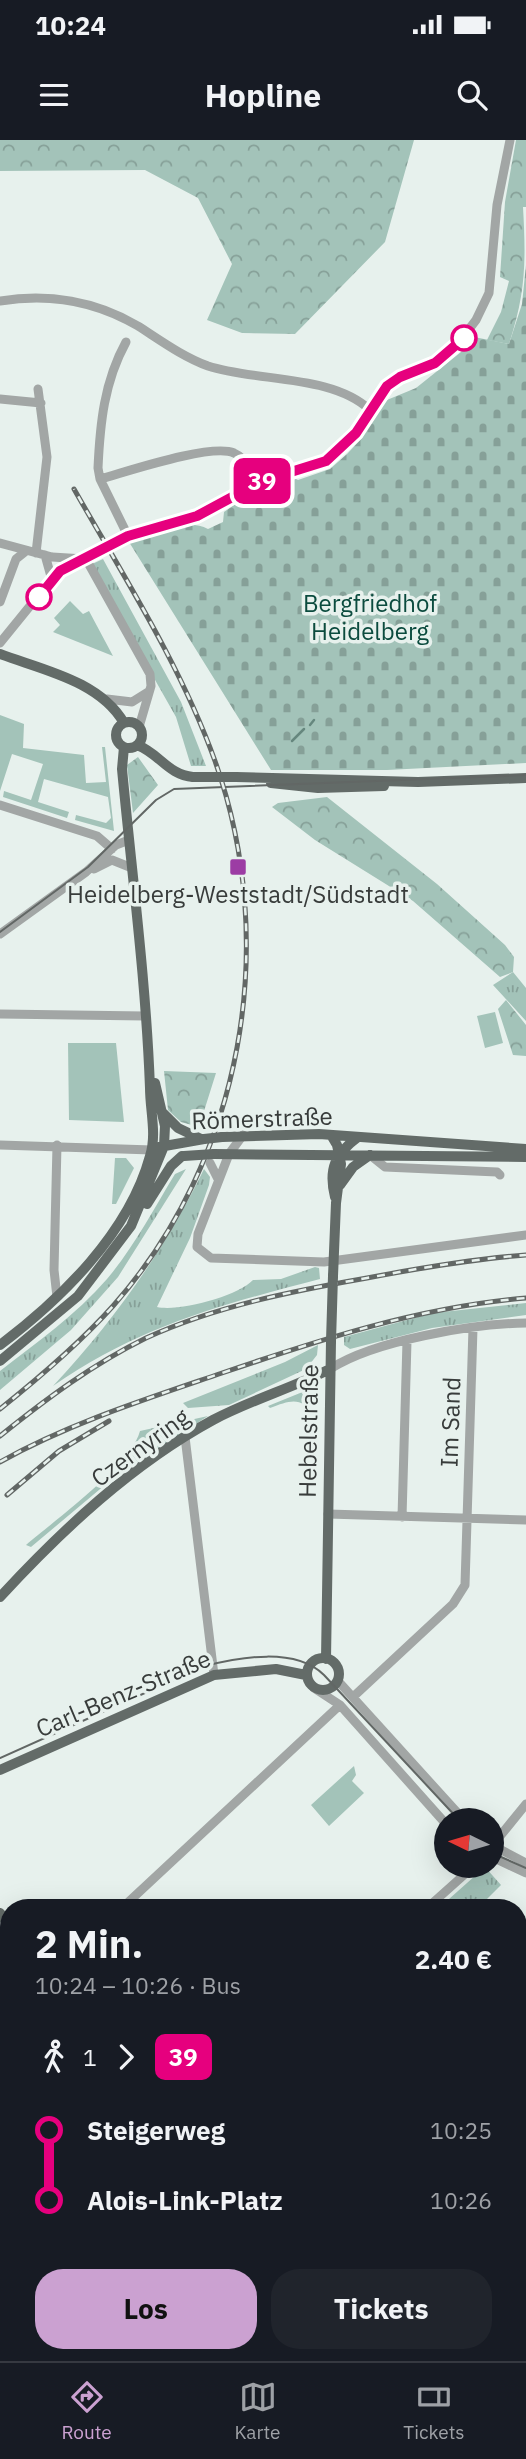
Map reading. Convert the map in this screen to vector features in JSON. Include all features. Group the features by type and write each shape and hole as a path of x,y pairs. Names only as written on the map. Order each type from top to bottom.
{"main road":[{"path":"0,654 87,687 107,699 124,723"},
{"path":"0,1345 57,1297 118,1222 159,1150 122,769 124,747 116,736 124,723 130,722 139,736 172,771 193,777 418,782 526,778"},
{"path":"124,747 139,736"},
{"path":"0,1361 62,1312 89,1285 131,1226 159,1150 162,1111 150,1075"},
{"path":"162,1111 188,1138"},
{"name":"Römerstraße","path":"159,1150 188,1138 243,1135 331,1135 526,1149"},
{"name":"Hebelstraße","path":"331,1135 340,1154 330,1369 326,1659 337,1666 338,1681"},
{"path":"340,1154 358,1137"},
{"path":"159,1150 183,1156"},
{"name":"Römerstraße","path":"131,1226 171,1166 183,1156 200,1155 212,1158 229,1154 340,1154 526,1157"},
{"name":"Hebelstraße","path":"336,1203 331,1182 332,1163 340,1154"},
{"path":"338,1188 353,1167 370,1155"},
{"path":"57,1297 62,1312"},
{"name":"Czernyring","path":"0,1597 117,1484 185,1437 229,1412 330,1369"},
{"path":"326,1659 311,1664 306,1675 314,1688 331,1688 338,1681"},
{"name":"Carl-Benz-Straße","path":"0,1770 214,1675 276,1669 306,1675"}],"street":[{"path":"0,643 64,568 127,537 197,516 257,484 330,459 356,433 393,381 435,363 454,349 484,306 492,279 498,205 510,140"},
{"path":"0,301 48,297 86,304 126,319 208,366 344,393 370,410"},
{"path":"127,342 118,358 100,420 100,479 127,537"},
{"path":"38,389 47,462 41,554 52,580"},
{"path":"0,399 41,403"},
{"path":"100,479 222,450 234,453 244,460 257,484"},
{"path":"0,543 41,554 88,558"},
{"path":"0,602 16,559 26,551"},
{"path":"88,558 150,674 150,691 139,736"},
{"path":"107,699 132,702 150,691"},
{"path":"0,805 97,836 112,849"},
{"path":"0,934 86,872 112,849 129,840"},
{"path":"86,872 112,860 129,840"},
{"path":"112,860 132,868"},
{"path":"0,1014 145,1016"},
{"path":"243,1135 229,1154 198,1234 197,1247 211,1258 313,1262 416,1252 526,1235"},
{"name":"Römerstraße","path":"0,1145 159,1150"},
{"path":"57,1145 54,1270 57,1297"},
{"path":"370,1155 385,1167 498,1172 500,1175"},
{"path":"212,1158 218,1179"},
{"path":"330,1369 340,1362 407,1340 473,1328 526,1323"},
{"name":"Im Sand","path":"353,1697 459,1598 465,1585 473,1328"},
{"path":"402,1517 407,1340"},
{"path":"185,1437 214,1675"},
{"path":"328,1514 526,1520"},
{"name":"Hebelstraße","path":"338,1681 453,1808"},
{"path":"314,1688 340,1705 434,1811"},
{"path":"132,1899 340,1705"},
{"path":"504,1831 526,1804"},
{"path":"504,1851 526,1863"},
{"path":"504,1863 526,1873"},
{"path":"438,1899 461,1878"}],"green space":[{"path":"0,140 414,140 385,242 295,334 242,333 207,320 232,264 198,198 145,170 0,171"},
{"path":"516,140 526,140 526,207 523,207 522,292 509,344 487,340 501,312 509,281 500,277 505,202"},
{"name":"Bergfriedhof Heidelberg","path":"526,265 526,763 387,770 271,770 129,542 179,526 208,529 223,522 224,512 259,488 294,478 298,480 330,469 362,438 382,402 416,388 461,352 474,337 509,344 522,304"},
{"path":"103,559 181,702 206,766 191,766 176,717 90,565"},
{"path":"70,601 83,614 89,611 113,656 53,632 60,625 54,618"},
{"path":"0,715 24,724 23,748 84,755 86,783 106,782 102,747 105,747 114,831 75,820 76,815 106,823 111,818 108,797 44,779 38,802 69,812 67,818 3,797 4,791 31,800 43,764 12,754 0,791"},
{"path":"138,757 158,785 133,813 127,765"},
{"path":"327,797 437,884 505,945 514,957 513,972 500,977 413,901 315,840 272,807 278,803"},
{"path":"513,972 526,988 526,1021 493,985"},
{"path":"506,1000 526,1025 526,1056 513,1055 498,1009"},
{"path":"495,1012 503,1043 485,1048 477,1016"},
{"path":"68,1043 116,1043 124,1122 69,1120"},
{"path":"164,1071 216,1073 199,1127 181,1122 168,1110"},
{"path":"115,1158 126,1158 134,1168 116,1204 112,1204"},
{"path":"186,1169 118,1277 71,1330 0,1390 0,1371 56,1328 107,1279 143,1228 175,1174"},
{"path":"204,1169 210,1177 209,1185 190,1238 157,1307 193,1305 235,1292 253,1280 281,1279 315,1267 319,1268 320,1279 215,1308 149,1333 85,1365 53,1386 97,1336 137,1283 173,1228"},
{"path":"526,1303 526,1315 432,1328 350,1349 344,1345 344,1337 433,1313"},
{"path":"318,1345 317,1355 306,1369 229,1405 188,1408 183,1403 285,1362"},
{"path":"305,1391 313,1393 318,1401 316,1452 311,1452 315,1416 305,1405 295,1401 270,1408 268,1406"},
{"path":"208,1416 118,1474 31,1547 26,1545 108,1475 134,1444 140,1431"},
{"path":"354,1766 356,1775 352,1781 364,1793 329,1826 311,1805"},
{"path":"473,1878 495,1878 501,1885 487,1899 449,1899"}],"waterway":[{"path":"310,725 314,720"},
{"path":"292,741 304,729"}],"tram line":[{"path":"0,932 88,867 156,800 174,789 526,775"},
{"path":"0,1758 205,1666 251,1658 283,1657 312,1666 324,1675 448,1808"},
{"path":"504,1858 526,1868"}],"railway":[{"path":"0,1409 59,1360 113,1306 157,1248 193,1185 220,1117 237,1047 246,975 245,903 235,831 215,761 169,656 74,489"},
{"path":"0,1436 107,1359 146,1338 200,1317 283,1294 339,1283 447,1264 526,1255"},
{"path":"0,1462 54,1435 109,1413 297,1348 410,1317 487,1302 526,1298"},
{"path":"7,1495 59,1451 109,1421"}],"bus line":[{"name":"39","path":"39,597 60,571 128,536 197,516 262,481 326,461 356,433 377,397 387,386 400,377 435,363 464,338"}],"place":[{"name":"Heidelberg-Weststadt/Südstadt","path":"238,867"}]}
